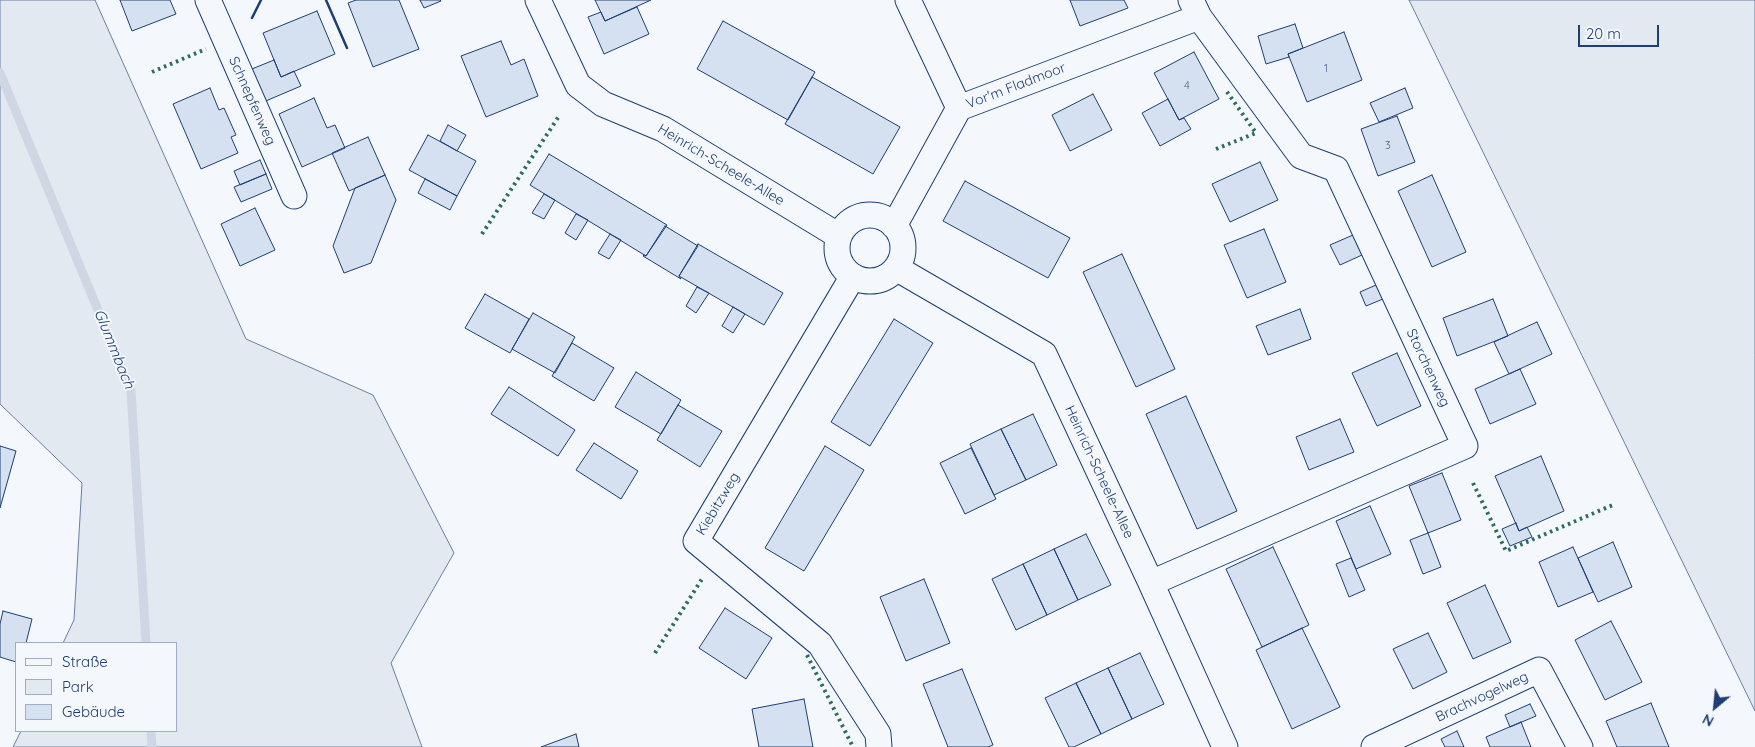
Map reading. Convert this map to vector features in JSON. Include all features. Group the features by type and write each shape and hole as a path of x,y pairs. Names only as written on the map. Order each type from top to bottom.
{"street":[{"name":"Heinrich-Scheele-Allee","path":"538,0 578,85 603,104 663,128 839,236"},
{"path":"908,0 959,108"},
{"name":"Schnepfenweg","path":"215,2 294,196"},
{"name":"Vor'm Fladmoor","path":"894,226 959,108 1195,8"},
{"name":"Storchenweg","path":"1151,583 1465,446 1336,170 1302,156 1195,8"},
{"path":"874,215 885,219 894,226 901,238 903,252 900,262 888,276 878,280 863,280 853,276 845,269 839,260 837,247 839,236 846,226 862,216 874,215"},
{"name":"Heinrich-Scheele-Allee","path":"896,268 1044,354 1225,747"},
{"name":"Kiebitzweg","path":"853,276 696,541 820,644 878,734 879,747"},
{"name":"Brachvogelweg","path":"1374,747 1539,670 1580,747"}],"green space":[{"path":"0,0 95,0 246,339 373,395 454,553 391,663 422,747 13,747 20,732 178,732 178,642 63,642 74,620 82,483 0,404"},
{"path":"1409,0 1755,0 1755,711"}],"building":[{"path":"120,0 170,0 176,14 132,31"},
{"path":"356,0 399,0 419,49 373,67 348,3"},
{"path":"420,0 440,0 441,1 424,8"},
{"path":"595,0 651,0 605,21"},
{"path":"1070,0 1124,0 1128,8 1080,26"},
{"path":"637,7 649,34 604,54 588,17 601,12 605,21"},
{"path":"317,11 335,54 281,77 263,33"},
{"path":"723,21 815,72 788,120 697,69"},
{"path":"1295,24 1303,48 1288,54 1289,57 1266,64 1258,36"},
{"path":"1344,32 1362,80 1307,102 1288,54"},
{"path":"501,41 511,65 524,59 538,96 486,117 461,56"},
{"path":"1194,52 1219,99 1179,120 1154,73"},
{"path":"274,60 281,77 294,71 301,86 261,103 247,71"},
{"path":"812,77 900,127 873,174 785,124"},
{"path":"210,88 219,110 224,108 236,135 231,137 238,153 201,169 173,104"},
{"path":"1405,88 1413,108 1379,122 1370,103"},
{"path":"1093,94 1112,130 1070,151 1052,115"},
{"path":"314,98 327,128 335,125 345,148 302,167 279,114"},
{"path":"1168,99 1179,120 1184,118 1191,129 1160,146 1142,113"},
{"path":"1397,116 1415,162 1378,176 1361,129"},
{"path":"448,125 466,135 457,151 440,141"},
{"path":"428,135 476,161 457,196 409,170"},
{"path":"368,137 385,175 349,191 332,153"},
{"path":"549,154 667,225 646,256 530,185"},
{"path":"260,160 266,174 240,185 234,171"},
{"path":"1260,162 1278,200 1230,222 1212,184"},
{"path":"266,174 272,189 241,202 234,187"},
{"path":"385,175 396,200 371,263 344,273 333,246 355,188"},
{"path":"1432,175 1466,252 1432,267 1398,191"},
{"path":"425,179 457,196 450,210 418,193"},
{"path":"965,181 1070,238 1048,278 943,221"},
{"path":"544,194 555,200 544,219 532,213"},
{"path":"255,208 275,250 240,266 221,224"},
{"path":"576,214 588,220 576,240 565,233"},
{"path":"665,226 698,246 679,276 681,279 643,256 646,256"},
{"path":"1264,229 1286,282 1247,298 1224,245"},
{"path":"610,234 621,240 609,259 598,253"},
{"path":"1353,235 1362,255 1340,265 1330,245"},
{"path":"698,244 783,293 764,325 679,276"},
{"path":"1122,254 1175,369 1136,387 1083,272"},
{"path":"1376,285 1383,299 1366,306 1360,292"},
{"path":"697,287 709,293 696,313 686,306"},
{"path":"485,294 529,319 510,353 465,328"},
{"path":"1493,299 1508,336 1457,356 1443,318"},
{"path":"733,307 745,314 733,333 722,326"},
{"path":"1300,309 1311,339 1268,355 1256,326"},
{"path":"533,313 575,337 555,373 512,349"},
{"path":"894,319 933,343 870,446 831,422"},
{"path":"1537,322 1552,354 1509,374 1494,342"},
{"path":"572,343 614,368 594,401 552,376"},
{"path":"1397,353 1421,406 1377,426 1352,373"},
{"path":"1520,369 1536,404 1490,424 1475,389"},
{"path":"636,372 681,400 661,434 615,407"},
{"path":"509,387 575,430 558,456 491,414"},
{"path":"1186,396 1237,511 1197,529 1146,414"},
{"path":"678,405 722,431 700,467 657,440"},
{"path":"1033,414 1057,465 1026,480 1001,429"},
{"path":"1340,419 1354,452 1309,470 1296,437"},
{"path":"1001,429 1026,480 994,495 970,444"},
{"path":"594,443 638,471 621,499 576,470"},
{"path":"0,446 16,451 0,508"},
{"path":"825,446 864,470 804,571 765,548"},
{"path":"971,448 996,499 965,514 940,463"},
{"path":"1541,456 1564,511 1519,531 1495,476"},
{"path":"1442,473 1461,520 1428,533 1409,486"},
{"path":"1370,506 1391,554 1356,569 1336,521"},
{"path":"1516,523 1519,531 1527,527 1532,537 1510,546 1502,529"},
{"path":"1428,533 1441,567 1423,574 1410,540"},
{"path":"1086,534 1111,585 1078,600 1054,549"},
{"path":"1613,542 1632,587 1598,602 1578,558"},
{"path":"1273,547 1309,625 1262,647 1226,569"},
{"path":"1573,547 1593,592 1558,607 1539,562"},
{"path":"1054,549 1078,600 1047,615 1023,564"},
{"path":"1351,558 1365,590 1349,597 1336,564"},
{"path":"1023,564 1047,615 1016,630 992,579"},
{"path":"924,579 950,643 906,661 880,597"},
{"path":"1485,585 1511,642 1473,659 1447,603"},
{"path":"725,608 772,638 746,679 699,648"},
{"path":"3,611 32,619 26,642 15,642 15,662 0,657 0,624"},
{"path":"1611,621 1642,682 1605,700 1575,640"},
{"path":"1302,628 1340,707 1292,729 1256,650"},
{"path":"1428,633 1447,672 1413,689 1393,649"},
{"path":"1140,653 1164,704 1132,719 1108,668"},
{"path":"1108,668 1132,719 1101,734 1076,683"},
{"path":"962,669 993,745 988,747 948,747 923,684"},
{"path":"1076,683 1101,734 1074,747 1069,747 1045,698"},
{"path":"804,699 813,747 759,747 752,709"},
{"path":"1651,703 1669,747 1617,747 1606,721"},
{"path":"1530,704 1536,716 1510,727 1505,715"},
{"path":"1521,722 1531,747 1490,747 1486,737"},
{"path":"1457,731 1464,747 1445,747 1441,739"},
{"path":"576,734 579,747 541,747"}],"waterway":[{"name":"Glummbach","path":"0,73 131,390 146,642"},
{"name":"Glummbach","path":"151,732 152,747"}],"hedge":[{"path":"152,72 206,49"},
{"path":"1216,149 1256,133 1225,89"},
{"path":"482,234 559,116"},
{"path":"1473,483 1506,551 1615,504"},
{"path":"655,653 702,579"},
{"path":"807,655 853,747"}],"wall":[{"path":"252,18 261,0"},
{"path":"326,0 347,48"}]}
